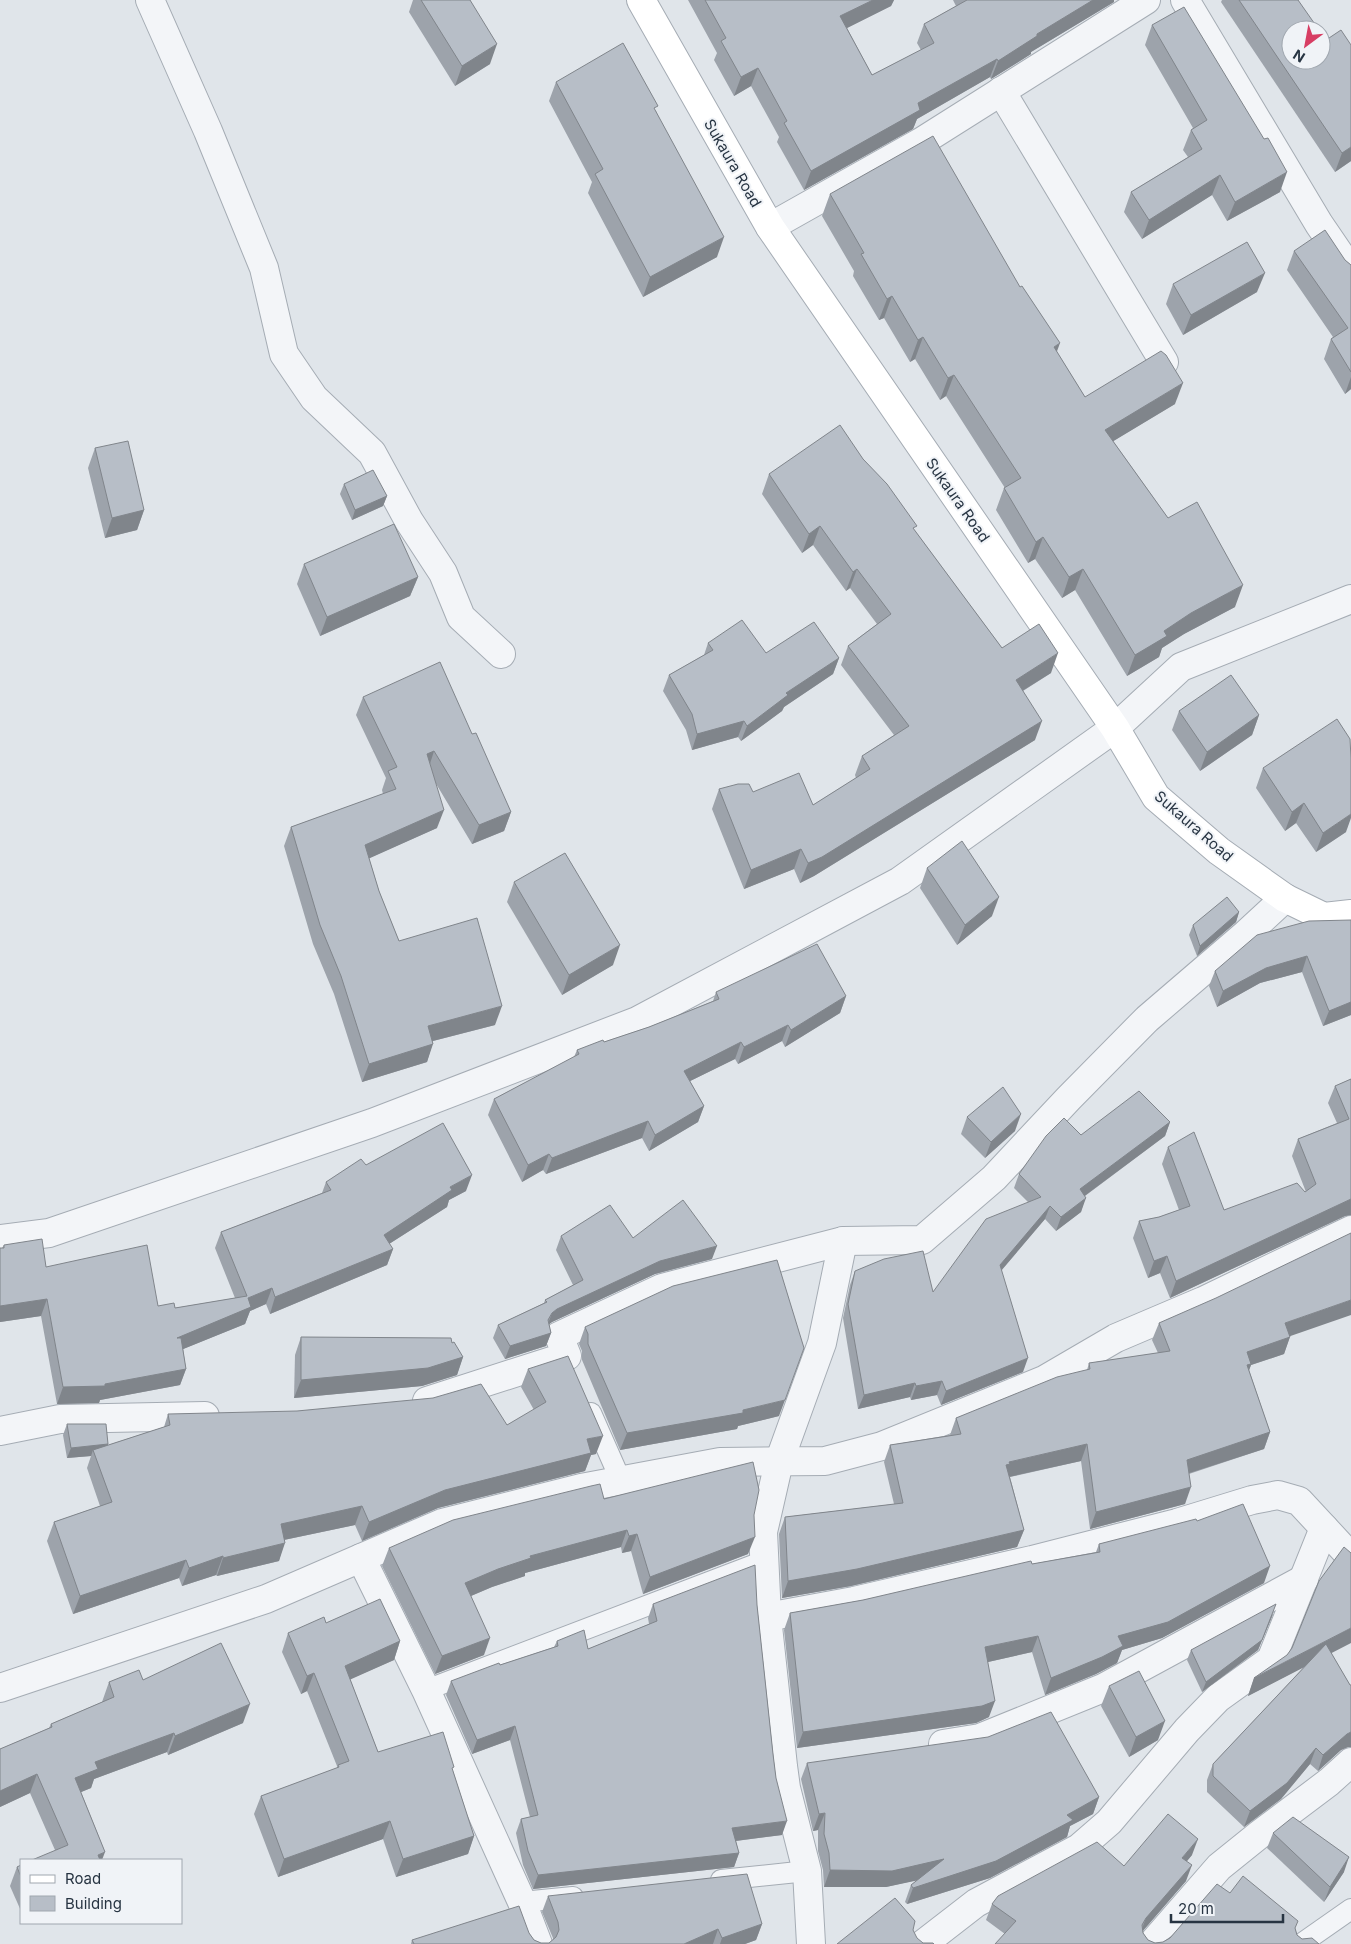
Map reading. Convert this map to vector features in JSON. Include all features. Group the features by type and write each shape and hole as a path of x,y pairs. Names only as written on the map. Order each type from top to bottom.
{"street":[{"path":"150,0 208,131 264,268 284,354 314,398 372,453 409,521 443,573 461,617 501,654"},
{"name":"Sukaura Road","path":"641,0 770,227 1114,728 1156,797 1219,851 1285,898 1324,917 1351,914"},
{"path":"770,227 921,142 1146,0"},
{"path":"1185,0 1318,224 1351,271"},
{"path":"1001,92 1164,362"},
{"path":"0,1239 48,1233 372,1123 637,1021 900,881 1114,728 1181,667 1351,598"},
{"path":"406,1403 574,1374 559,1336 662,1288 843,1242 922,1240 994,1178 1147,1019 1285,898"},
{"path":"0,1688 266,1599 442,1522 581,1488 720,1462 825,1461 882,1446 1044,1380 1116,1338 1203,1301 1351,1230"},
{"path":"811,1944 807,1871 786,1788 793,1765 767,1617 763,1532 779,1462 822,1343 843,1242"},
{"path":"0,1431 60,1419 230,1416"},
{"path":"767,1617 854,1602 1032,1560 1177,1523 1278,1494 1299,1501 1351,1557"},
{"path":"923,1944 976,1903 1079,1848 1109,1822 1187,1730 1218,1698 1272,1660 1324,1528"},
{"path":"361,1558 426,1690 522,1902 538,1944"},
{"path":"921,1747 980,1738 1103,1688 1304,1579"},
{"path":"1152,1944 1220,1868 1260,1834 1329,1782 1351,1762"}],"lane":[{"path":"574,1374 621,1481"},
{"path":"426,1690 764,1562"},
{"path":"699,1883 807,1871"},
{"path":"522,1902 591,1895"},
{"path":"1301,1944 1351,1909"}],"building":[{"path":"421,0 470,0 497,44 462,66"},
{"path":"705,0 873,0 840,16 872,75 934,43 924,24 967,0 1093,0 1037,34 1037,36 998,61 997,59 918,103 920,110 811,171 784,123 787,121 758,68 741,77 721,41 726,38"},
{"path":"1239,0 1298,0 1312,20 1281,20 1281,62"},
{"path":"1184,7 1264,139 1268,138 1287,172 1235,202 1220,175 1149,220 1131,192 1202,149 1191,130 1207,120 1152,25"},
{"path":"1341,30 1351,45 1351,147 1342,153 1286,70 1331,70 1331,37"},
{"path":"623,43 658,106 654,108 724,237 650,277 595,174 603,169 556,82"},
{"path":"933,136 1020,287 1022,286 1060,343 1054,347 1085,397 1161,351 1166,355 1183,383 1105,430 1168,518 1197,502 1243,585 1191,613 1164,631 1167,636 1135,655 1083,569 1069,577 1043,537 1036,542 1004,488 1021,478 954,375 948,378 923,337 918,340 892,296 887,299 861,254 864,253 830,194"},
{"path":"1325,230 1345,260 1351,265 1351,372 1331,339 1348,328 1294,251"},
{"path":"1247,242 1265,273 1191,315 1173,284"},
{"path":"840,425 863,459 887,484 917,526 913,528 1002,648 1039,624 1058,653 1016,680 1042,721 822,857 808,863 801,849 751,870 719,789 738,784 749,784 753,792 799,773 813,805 870,769 862,756 909,726 848,646 891,614 857,569 853,572 820,526 809,534 769,474"},
{"path":"128,441 144,510 112,518 95,448"},
{"path":"373,470 387,496 355,510 344,484"},
{"path":"394,524 418,577 327,617 304,564"},
{"path":"742,620 766,653 814,622 839,658 786,693 788,695 747,726 744,721 697,734 692,714 669,675 713,650 708,643"},
{"path":"440,662 472,734 476,733 511,812 479,825 434,751 427,754 444,810 365,845 379,891 399,941 477,918 502,1006 428,1026 433,1044 369,1064 341,976 320,925 291,827 396,789 388,771 397,767 363,697"},
{"path":"1231,675 1259,715 1207,752 1179,711"},
{"path":"1337,719 1350,739 1351,814 1323,833 1304,803 1292,812 1263,768"},
{"path":"962,841 999,897 965,925 927,868"},
{"path":"565,853 620,945 569,975 514,882"},
{"path":"1227,897 1239,912 1200,946 1193,925"},
{"path":"1351,920 1351,1002 1329,1011 1307,956 1266,968 1223,991 1215,971 1257,935 1309,921"},
{"path":"817,944 846,996 791,1030 788,1025 744,1047 741,1042 684,1071 704,1106 655,1135 648,1121 552,1158 549,1154 528,1165 494,1099 579,1054 577,1050 603,1040 604,1042 649,1027 719,999 716,992"},
{"path":"1351,1079 1351,1199 1176,1281 1167,1256 1154,1261 1139,1221 1159,1217 1190,1206 1168,1147 1194,1132 1224,1210 1297,1183 1305,1192 1316,1184 1298,1139 1349,1119 1335,1086"},
{"path":"1003,1087 1021,1114 991,1142 967,1117"},
{"path":"1139,1091 1170,1122 1080,1189 1086,1198 1061,1217 1050,1206 1000,1265 1028,1358 946,1391 942,1381 916,1386 915,1383 864,1395 848,1304 855,1271 884,1259 923,1251 933,1292 986,1219 1041,1197 1019,1174 1046,1136 1064,1118 1081,1135"},
{"path":"443,1123 472,1175 450,1187 452,1190 384,1235 393,1249 275,1297 272,1288 248,1298 251,1307 177,1338 181,1338 186,1369 105,1384 105,1386 63,1387 47,1299 0,1306 0,1248 4,1248 4,1245 42,1239 46,1267 147,1245 158,1306 174,1303 175,1308 247,1296 221,1232 331,1190 326,1182 361,1159 366,1165"},
{"path":"683,1200 717,1246 660,1261 557,1309 548,1320 551,1333 510,1346 498,1325 547,1302 545,1300 583,1280 561,1236 610,1205 633,1238"},
{"path":"1351,1233 1351,1300 1285,1323 1290,1337 1247,1352 1251,1364 1247,1365 1270,1432 1187,1460 1191,1487 1096,1512 1087,1444 1009,1462 1010,1464 1006,1465 1024,1530 857,1569 788,1581 785,1517 903,1503 890,1445 961,1434 956,1418 1057,1377 1090,1369 1089,1363 1170,1351 1159,1323 1216,1298"},
{"path":"777,1260 804,1348 785,1400 743,1410 743,1413 627,1433 588,1344 588,1334 585,1327 673,1286"},
{"path":"301,1337 451,1338 452,1343 454,1342 463,1357 428,1368 301,1380"},
{"path":"568,1356 603,1436 587,1439 591,1453 445,1490 369,1522 362,1506 281,1524 285,1543 223,1558 223,1556 189,1568 186,1560 80,1596 54,1522 112,1502 93,1450 170,1425 168,1414 297,1411 433,1398 481,1384 507,1425 546,1402 528,1369"},
{"path":"67,1424 106,1424 108,1444 71,1448"},
{"path":"753,1462 759,1490 754,1515 755,1537 650,1577 637,1534 629,1536 627,1530 530,1556 531,1558 465,1583 490,1638 442,1656 389,1548 453,1520 591,1486 600,1484 604,1499"},
{"path":"1243,1504 1270,1566 1168,1622 1118,1636 1123,1646 1102,1657 1051,1678 1038,1636 985,1647 995,1701 982,1706 803,1732 790,1613 863,1600 1031,1561 1032,1564 1100,1552 1099,1544 1196,1519 1197,1521"},
{"path":"1344,1547 1351,1553 1351,1628 1254,1678 1287,1655 1292,1648 1319,1581"},
{"path":"755,1565 757,1605 776,1778 787,1821 732,1828 739,1853 538,1875 528,1851 521,1819 538,1815 515,1726 477,1740 451,1681 499,1663 500,1665 558,1646 557,1641 584,1630 588,1649 657,1621 653,1604"},
{"path":"380,1599 400,1641 345,1666 378,1752 443,1732 454,1767 452,1768 474,1836 403,1859 390,1821 284,1859 261,1796 339,1767 338,1765 349,1761 314,1673 307,1676 288,1633 324,1617 326,1623"},
{"path":"1276,1604 1262,1640 1206,1682 1191,1650"},
{"path":"221,1643 250,1704 175,1736 174,1733 95,1762 98,1769 75,1778 105,1852 98,1855 100,1859 34,1859 68,1845 37,1774 0,1791 0,1749 52,1727 51,1724 114,1697 109,1682 139,1670 143,1680"},
{"path":"1326,1644 1351,1685 1351,1732 1323,1755 1316,1748 1287,1783 1250,1811 1213,1776 1213,1764"},
{"path":"1139,1671 1165,1721 1136,1737 1109,1686"},
{"path":"1051,1712 1099,1797 1067,1815 1073,1820 996,1861 913,1888 911,1885 944,1859 892,1871 830,1870 829,1853 824,1834 825,1813 819,1814 807,1763 988,1737"},
{"path":"1168,1814 1198,1839 1182,1858 1192,1865 1142,1925 1143,1933 1148,1940 1155,1943 1163,1942 1170,1938 1217,1884 1230,1893 1243,1876 1298,1921 1295,1928 1297,1935 1302,1939 1312,1938 1319,1944 995,1944 1016,1921 992,1904 998,1896 1097,1842 1124,1866"},
{"path":"1293,1817 1349,1857 1330,1887 1273,1833"},
{"path":"747,1874 762,1924 722,1938 718,1929 684,1944 414,1944 412,1940 519,1906 529,1933 534,1940 541,1943 549,1943 556,1937 559,1930 558,1922 548,1896"},
{"path":"895,1898 915,1921 913,1930 917,1938 923,1943 934,1944 837,1944"}]}
